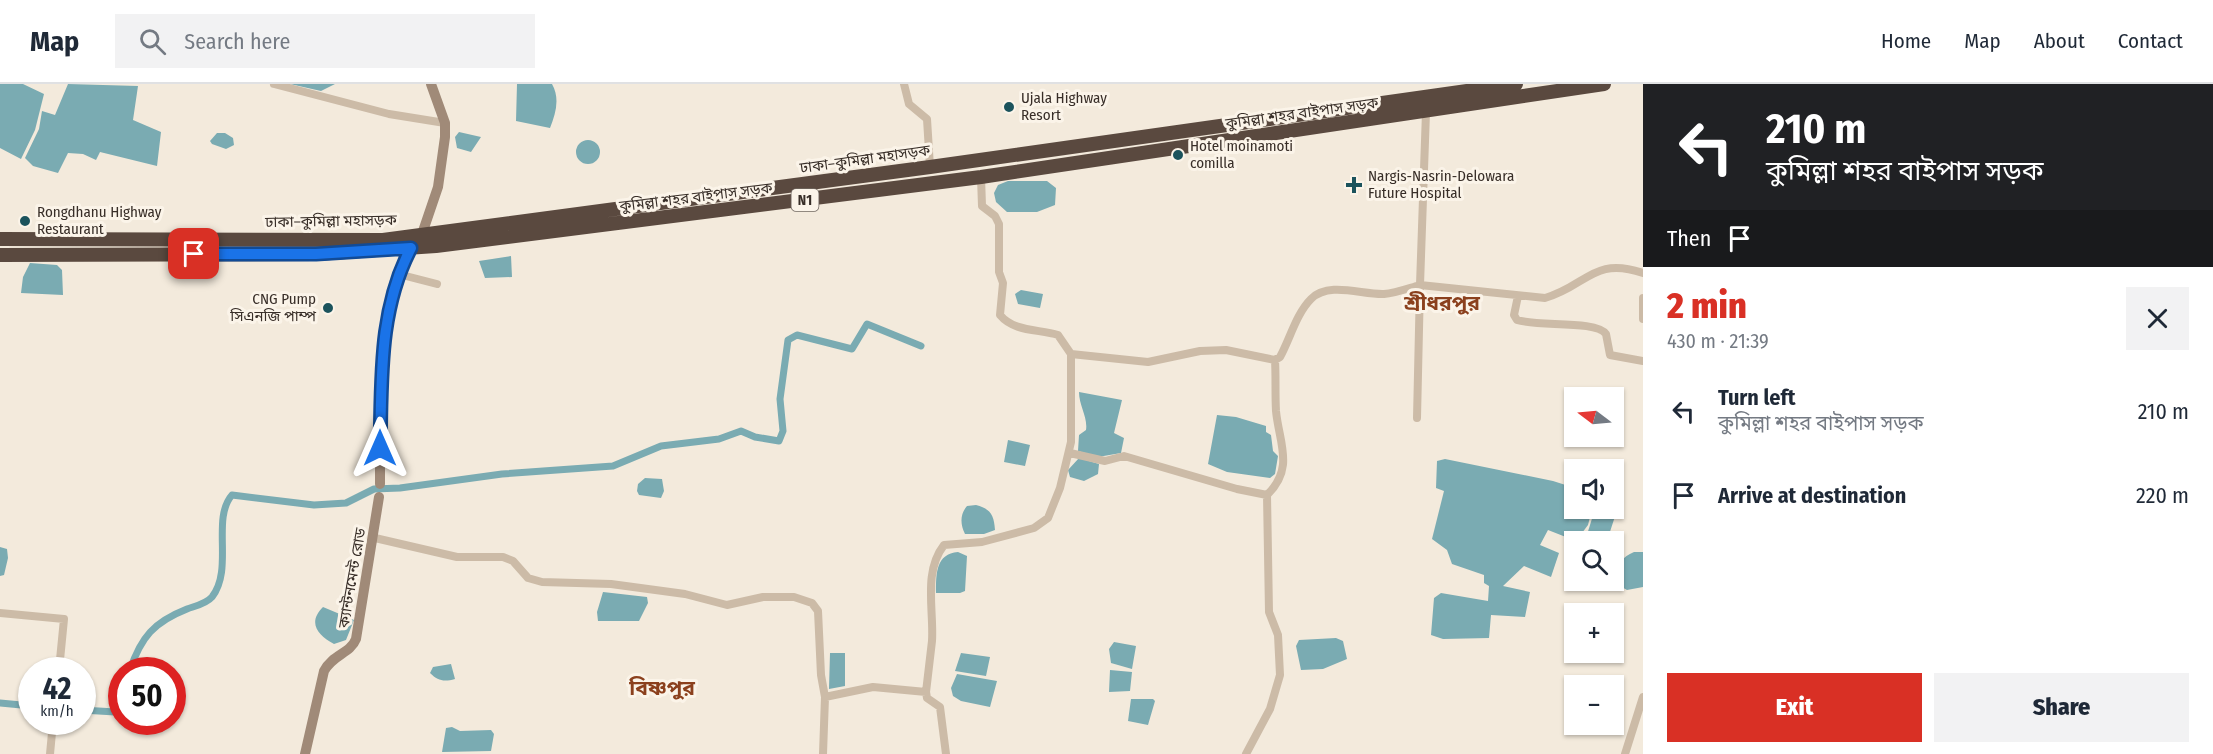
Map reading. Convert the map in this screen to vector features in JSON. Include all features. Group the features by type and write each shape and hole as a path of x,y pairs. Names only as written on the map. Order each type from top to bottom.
{"highway":[{"name":"ঢাকা–কুমিল্লা মহাসড়ক","path":"0,238 372,240 930,167 1516,84"},
{"name":"কুমিল্লা শহর বাইপাস সড়ক","path":"0,255 316,254 411,248 981,177 1604,84"}],"main road":[{"path":"380,484 381,362 391,296 398,274 411,248 422,234 438,187 445,123 431,84"},
{"name":"ক্যান্টনমেন্ট রোড","path":"305,754 324,671 329,661 354,645 356,639 375,538 379,497"}],"street":[{"path":"274,84 388,114 445,123"},
{"path":"904,84 909,104 927,119 930,167"},
{"path":"1417,418 1426,112"},
{"path":"946,754 940,706 927,698 926,692 932,639 929,593 938,552 944,545 982,542 1034,528 1048,518 1070,453 1071,354 1058,335 1021,328 1006,322 1000,315 1003,283 999,272 999,224 995,216 982,206 981,177"},
{"path":"1071,354 1148,362 1200,351 1226,350 1275,360 1280,357 1303,310 1312,298 1322,293 1345,289 1364,294 1387,293 1420,285 1545,298 1560,294 1605,268 1617,267 1643,273"},
{"path":"398,274 437,284"},
{"path":"1518,297 1514,315 1517,320 1546,326 1597,327 1606,334 1610,355 1643,361"},
{"path":"1643,298 1643,320"},
{"path":"1246,754 1270,709 1280,675 1278,635 1269,612 1267,495 1277,486 1284,454 1276,413 1275,360"},
{"path":"1070,453 1106,460 1124,456 1237,489 1267,495"},
{"path":"375,538 457,557 503,557 513,561 528,578 542,582 611,584 685,594 727,605 763,597 794,597 812,603 818,611 821,675 825,697 823,754"},
{"path":"0,613 64,619 60,657"},
{"path":"825,697 873,687 926,692"},
{"path":"1624,754 1643,697"},
{"path":"50,754 52,735"}],"water":[{"path":"0,84 23,84 44,94 35,130 21,159 0,148"},
{"path":"68,84 138,86 133,120 161,132 157,166 100,152 96,160 83,154 68,153 58,173 33,166 25,158 39,129 42,111 55,115"},
{"path":"290,84 335,84 321,91"},
{"path":"517,84 552,84 556,95 556,106 550,128 516,121"},
{"path":"459,132 481,137 471,152 457,148 455,137"},
{"path":"217,133 225,133 233,138 234,145 226,149 212,144 210,141"},
{"path":"588,140 597,143 600,152 597,161 588,164 579,161 576,152 579,143"},
{"path":"1008,181 1047,181 1056,188 1055,205 1037,212 1007,212 996,202 994,193 998,185"},
{"path":"511,256 512,277 485,278 479,261"},
{"path":"30,263 57,265 62,270 63,295 21,293 23,277"},
{"path":"1021,290 1043,294 1040,308 1018,304 1015,294"},
{"path":"1079,392 1122,400 1114,433 1124,438 1121,453 1098,457 1078,451 1079,435 1086,430"},
{"path":"1217,415 1236,417 1266,426 1266,432 1271,435 1273,451 1278,456 1275,474 1270,478 1227,472 1208,464"},
{"path":"1008,440 1030,445 1025,466 1004,462"},
{"path":"1079,458 1099,464 1098,474 1084,481 1070,477 1068,470"},
{"path":"1445,459 1564,484 1564,519 1590,519 1584,531 1564,531 1564,536 1548,530 1540,545 1559,553 1551,577 1524,566 1503,586 1530,592 1525,617 1491,615 1489,638 1443,639 1431,635 1434,598 1441,593 1488,601 1489,586 1484,583 1484,575 1452,564 1447,550 1432,539 1444,491 1436,488 1437,461"},
{"path":"645,478 662,479 664,491 661,498 639,495 638,484"},
{"path":"976,505 991,513 995,530 984,534 965,534 962,527 963,512 967,506"},
{"path":"1592,519 1614,519 1610,531 1588,531"},
{"path":"0,547 7,549 8,558 4,575 0,576"},
{"path":"958,552 967,556 965,591 936,593 936,578 941,561 945,556"},
{"path":"1643,552 1643,587 1627,590 1624,588 1624,558"},
{"path":"603,592 647,597 648,603 639,621 598,621 597,612"},
{"path":"323,607 354,620 346,640 334,644 319,633 315,623"},
{"path":"1336,638 1343,641 1347,659 1323,669 1301,670 1296,646 1299,640"},
{"path":"1114,642 1136,646 1132,669 1111,663 1109,649"},
{"path":"830,653 845,653 845,686 829,689"},
{"path":"961,653 990,657 986,676 955,671"},
{"path":"451,664 455,679 441,680 430,673 433,667"},
{"path":"1110,670 1132,672 1130,691 1109,692"},
{"path":"957,674 997,681 990,707 961,701 953,696 951,688"},
{"path":"1131,699 1153,699 1155,701 1148,725 1128,721"},
{"path":"452,727 460,731 491,730 494,734 491,751 442,752 446,728"}],"waterway":[{"path":"134,657 144,640 157,625 212,597 221,573 223,517 232,495 314,505 346,503 374,489 400,488 502,474 613,466 661,446 719,439 741,431 755,437 779,441 783,431 780,399 788,340 797,335 852,349 867,324 921,346"},
{"path":"0,703 18,705"},
{"path":"96,711 108,712"}],"place":[{"name":"Ujala Highway Resort","path":"1009,107"},
{"name":"Hotel moinamoti comilla","path":"1178,155"},
{"name":"Nargis-Nasrin-Delowara Future Hospital","path":"1354,185"},
{"name":"Rongdhanu Highway Restaurant","path":"25,221"},
{"name":"CNG Pump সিএনজি পাম্প","path":"328,308"}],"district":[{"name":"শ্রীধরপুর","path":"1442,303"},
{"name":"বিষ্ণপুর","path":"662,688"}],"route":[{"path":"194,254 316,254 411,248 398,274 391,296 384,339 380,374 380,448"}]}
